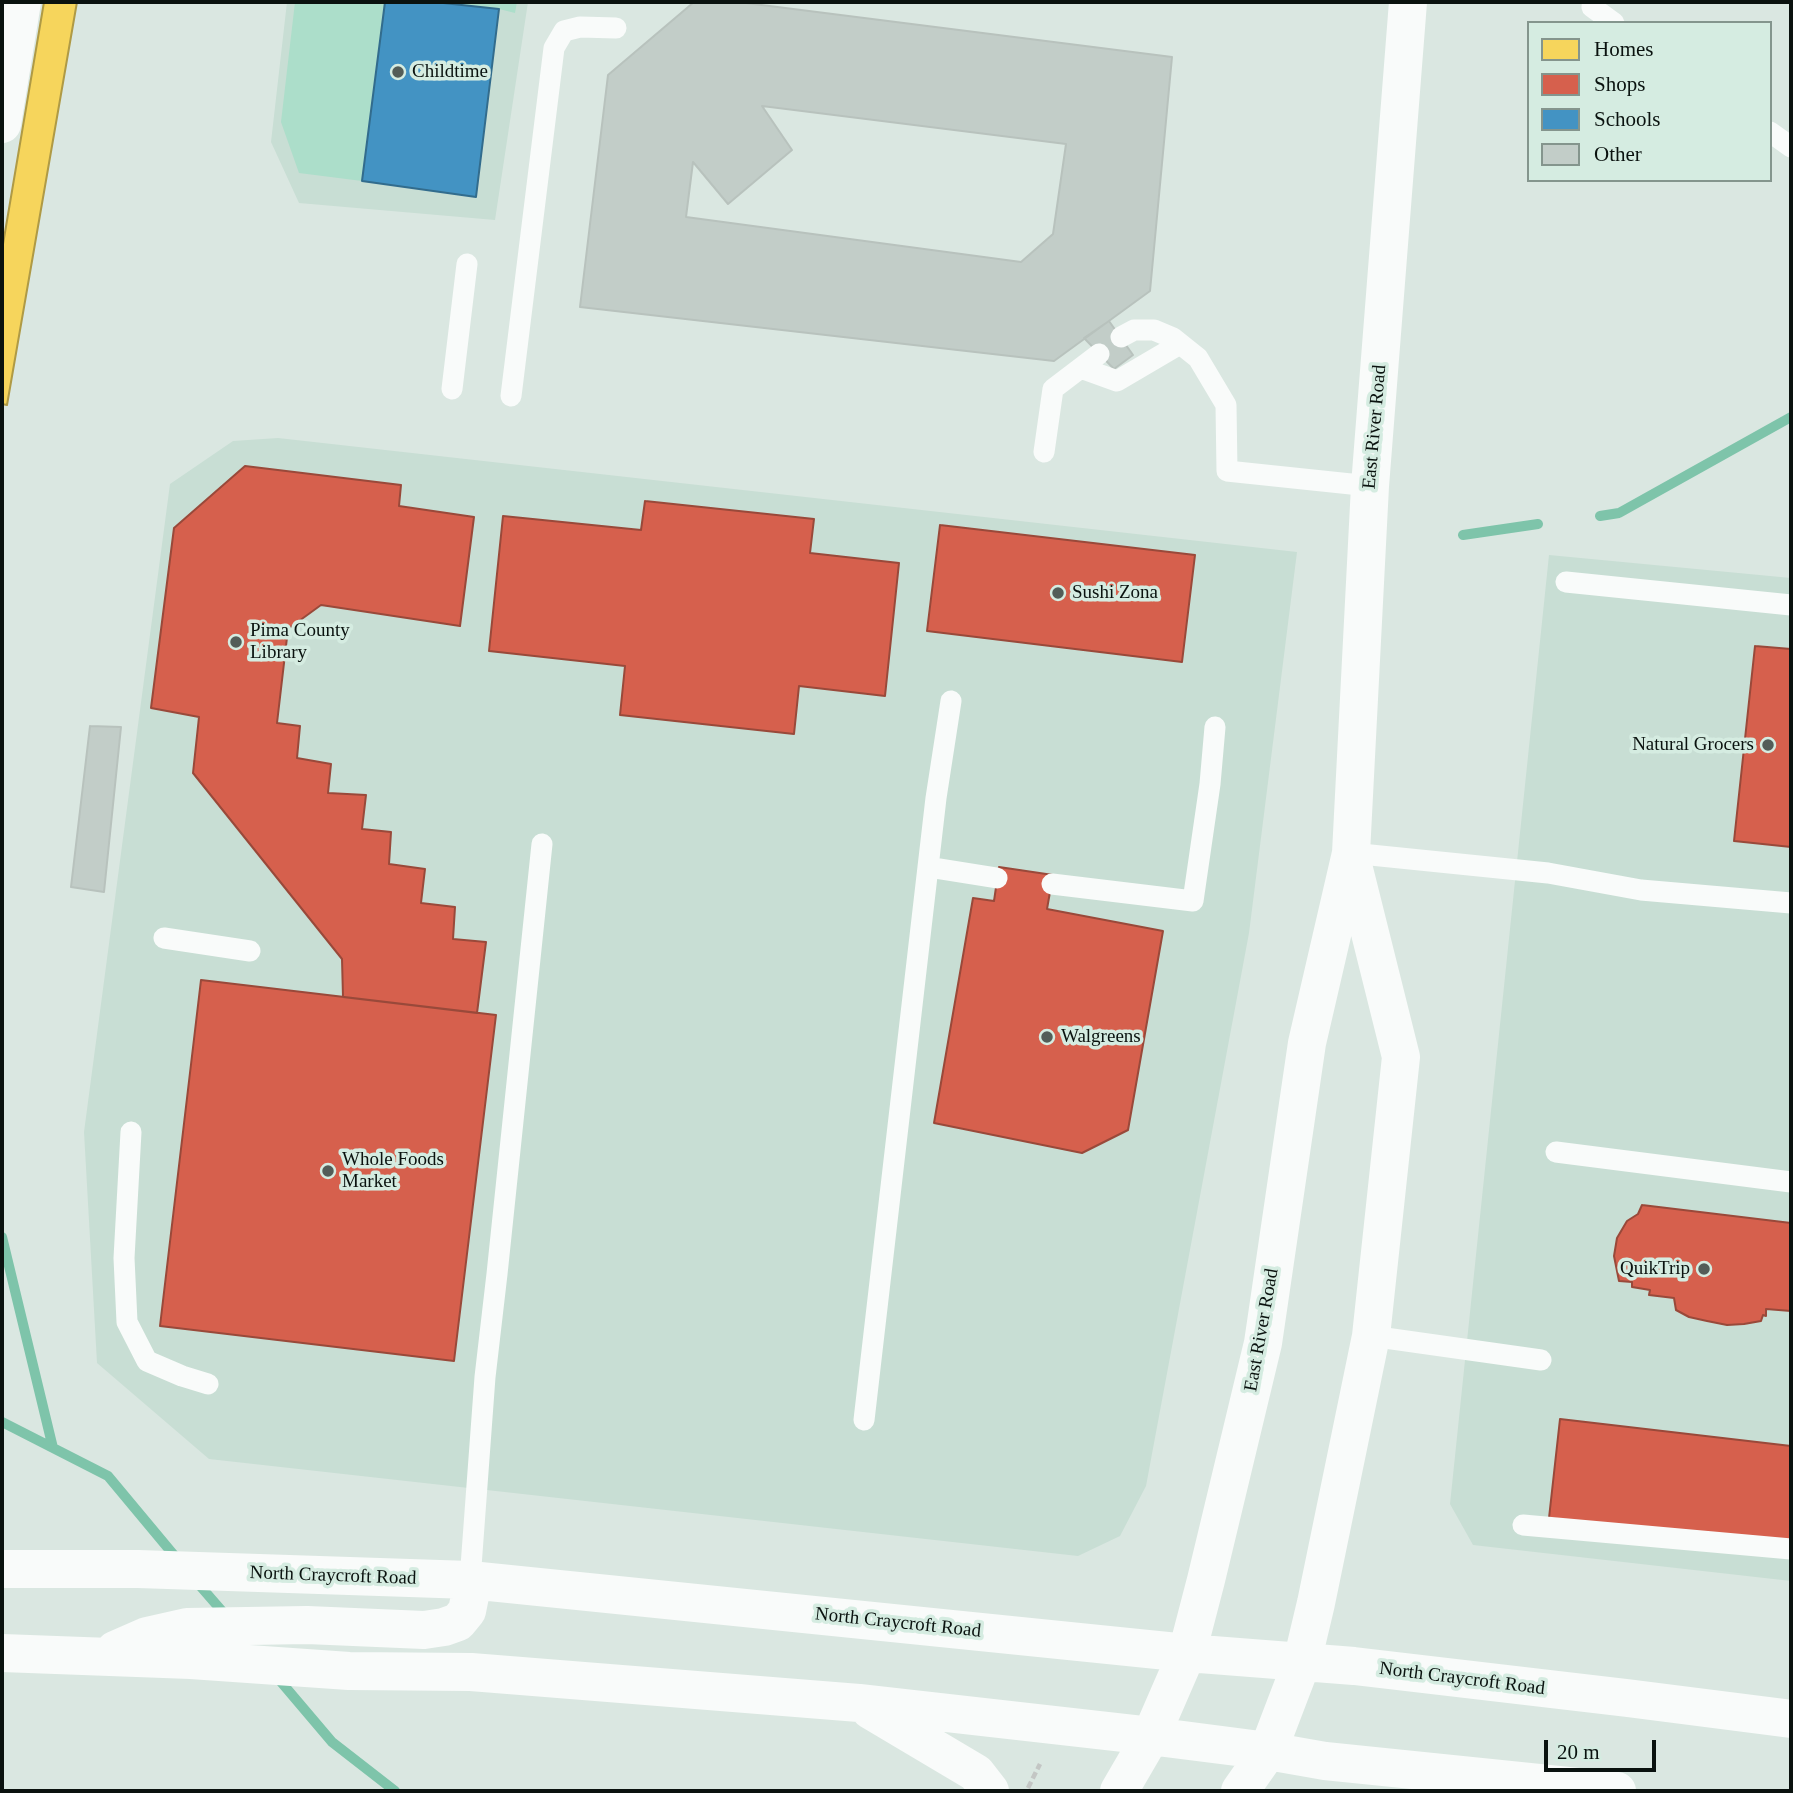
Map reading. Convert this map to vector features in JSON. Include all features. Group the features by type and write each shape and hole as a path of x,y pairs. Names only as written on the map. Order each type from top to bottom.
{"main road":[{"path":"2,124 22,2"},
{"name":"East River Road","path":"1119,1791 1151,1735 1187,1653 1263,1343 1307,1043 1350,853 1370,486 1408,2"},
{"name":"East River Road","path":"1240,1791 1268,1751 1302,1662 1371,1336 1401,1057 1350,853"},
{"name":"North Craycroft Road","path":"2,1569 138,1569 470,1580 1187,1653 1354,1666 1791,1719"},
{"path":"99,1657 146,1636 187,1627 307,1625 424,1630 444,1627 458,1622 467,1611 470,1580"},
{"path":"2,1653 217,1662 349,1671 471,1672 859,1703 1151,1735 1325,1761 1617,1791"},
{"path":"859,1703 976,1773 990,1791"}],"lane":[{"path":"1592,7 1611,21"},
{"path":"511,396 554,48 564,31 580,27 616,28"},
{"path":"1772,133 1791,147"},
{"path":"452,389 467,264"},
{"path":"1121,337 1134,330 1154,330 1173,338 1198,358 1226,405 1227,471 1370,486"},
{"path":"1081,368 1117,381 1181,344"},
{"path":"1044,452 1053,389 1099,354"},
{"path":"1566,582 1791,605"},
{"path":"864,1420 936,798 951,701"},
{"path":"1052,884 1193,901 1206,821 1215,727"},
{"path":"470,1580 485,1377 542,844"},
{"path":"1350,853 1548,873 1641,890 1791,903"},
{"path":"928,867 997,878"},
{"path":"164,937 250,951"},
{"path":"131,1132 124,1258 127,1322 147,1361 208,1384"},
{"path":"1556,1152 1791,1182"},
{"path":"1371,1336 1541,1360"},
{"path":"1523,1525 1791,1549"}],"path":[{"path":"1027,1791 1040,1763"}],"shaded area":[{"name":"Childtime","path":"287,2 528,2 495,220 299,203 271,142"},
{"path":"278,438 1297,552 1249,933 1146,1486 1120,1536 1078,1556 209,1459 97,1363 84,1132 170,484 233,441"},
{"path":"1549,555 1791,578 1791,1581 1473,1545 1450,1504"}],"green space":[{"path":"295,2 385,2 362,181 299,173 281,122"},
{"path":"434,2 517,2 515,13"}],"building: Homes":[{"path":"44,2 77,2 7,405 2,404 2,250"}],"building: Shops":[{"path":"245,466 401,485 399,506 474,517 460,626 321,605 288,629 277,723 300,726 297,758 331,764 328,793 366,795 362,829 391,832 389,864 425,869 421,903 455,907 453,939 486,942 477,1013 343,997 342,959 193,773 199,717 151,708 174,528"},
{"path":"645,501 814,519 810,553 899,563 885,696 799,686 794,734 620,715 625,666 489,651 503,516 641,530"},
{"path":"940,525 1195,555 1182,662 927,631"},
{"name":"Natural Grocers","path":"1755,646 1791,649 1791,847 1734,841"},
{"name":"Walgreens","path":"999,867 1053,875 1047,909 1163,931 1128,1130 1082,1153 934,1123 973,898 994,901"},
{"name":"Whole Foods Market","path":"201,980 496,1015 454,1361 160,1326"},
{"name":"QuikTrip","path":"1642,1205 1791,1223 1791,1311 1766,1309 1766,1316 1763,1315 1761,1321 1727,1325 1689,1317 1676,1310 1674,1298 1649,1295 1650,1290 1632,1287 1632,1282 1619,1281 1614,1256 1617,1238 1627,1221 1638,1214"},
{"path":"1560,1419 1791,1446 1791,1546 1549,1518"}],"building: Schools":[{"path":"385,2 434,2 499,9 476,197 362,181"}],"building: Other":[{"path":"694,2 738,2 1172,57 1150,291 1054,361 580,307 608,75","holes":["762,106 1066,144 1053,234 1021,262 686,217 693,162 728,204 792,150"]},
{"path":"1109,321 1133,355 1114,369 1084,338"},
{"path":"90,726 121,727 104,892 71,887"}],"waterway":[{"path":"1600,516 1619,513 1791,417"},
{"path":"1463,535 1538,524"},
{"path":"2,1237 53,1448"},
{"path":"2,1422 108,1476 178,1560"},
{"path":"195,1580 228,1618"},
{"path":"276,1676 332,1742 395,1791"}],"place":[{"name":"Childtime","path":"398,72"},
{"name":"Sushi Zona","path":"1058,593"},
{"name":"Pima County Library","path":"236,642"},
{"name":"Natural Grocers","path":"1768,745"},
{"name":"Walgreens","path":"1047,1037"},
{"name":"Whole Foods Market","path":"328,1171"},
{"name":"QuikTrip","path":"1704,1269"}]}
